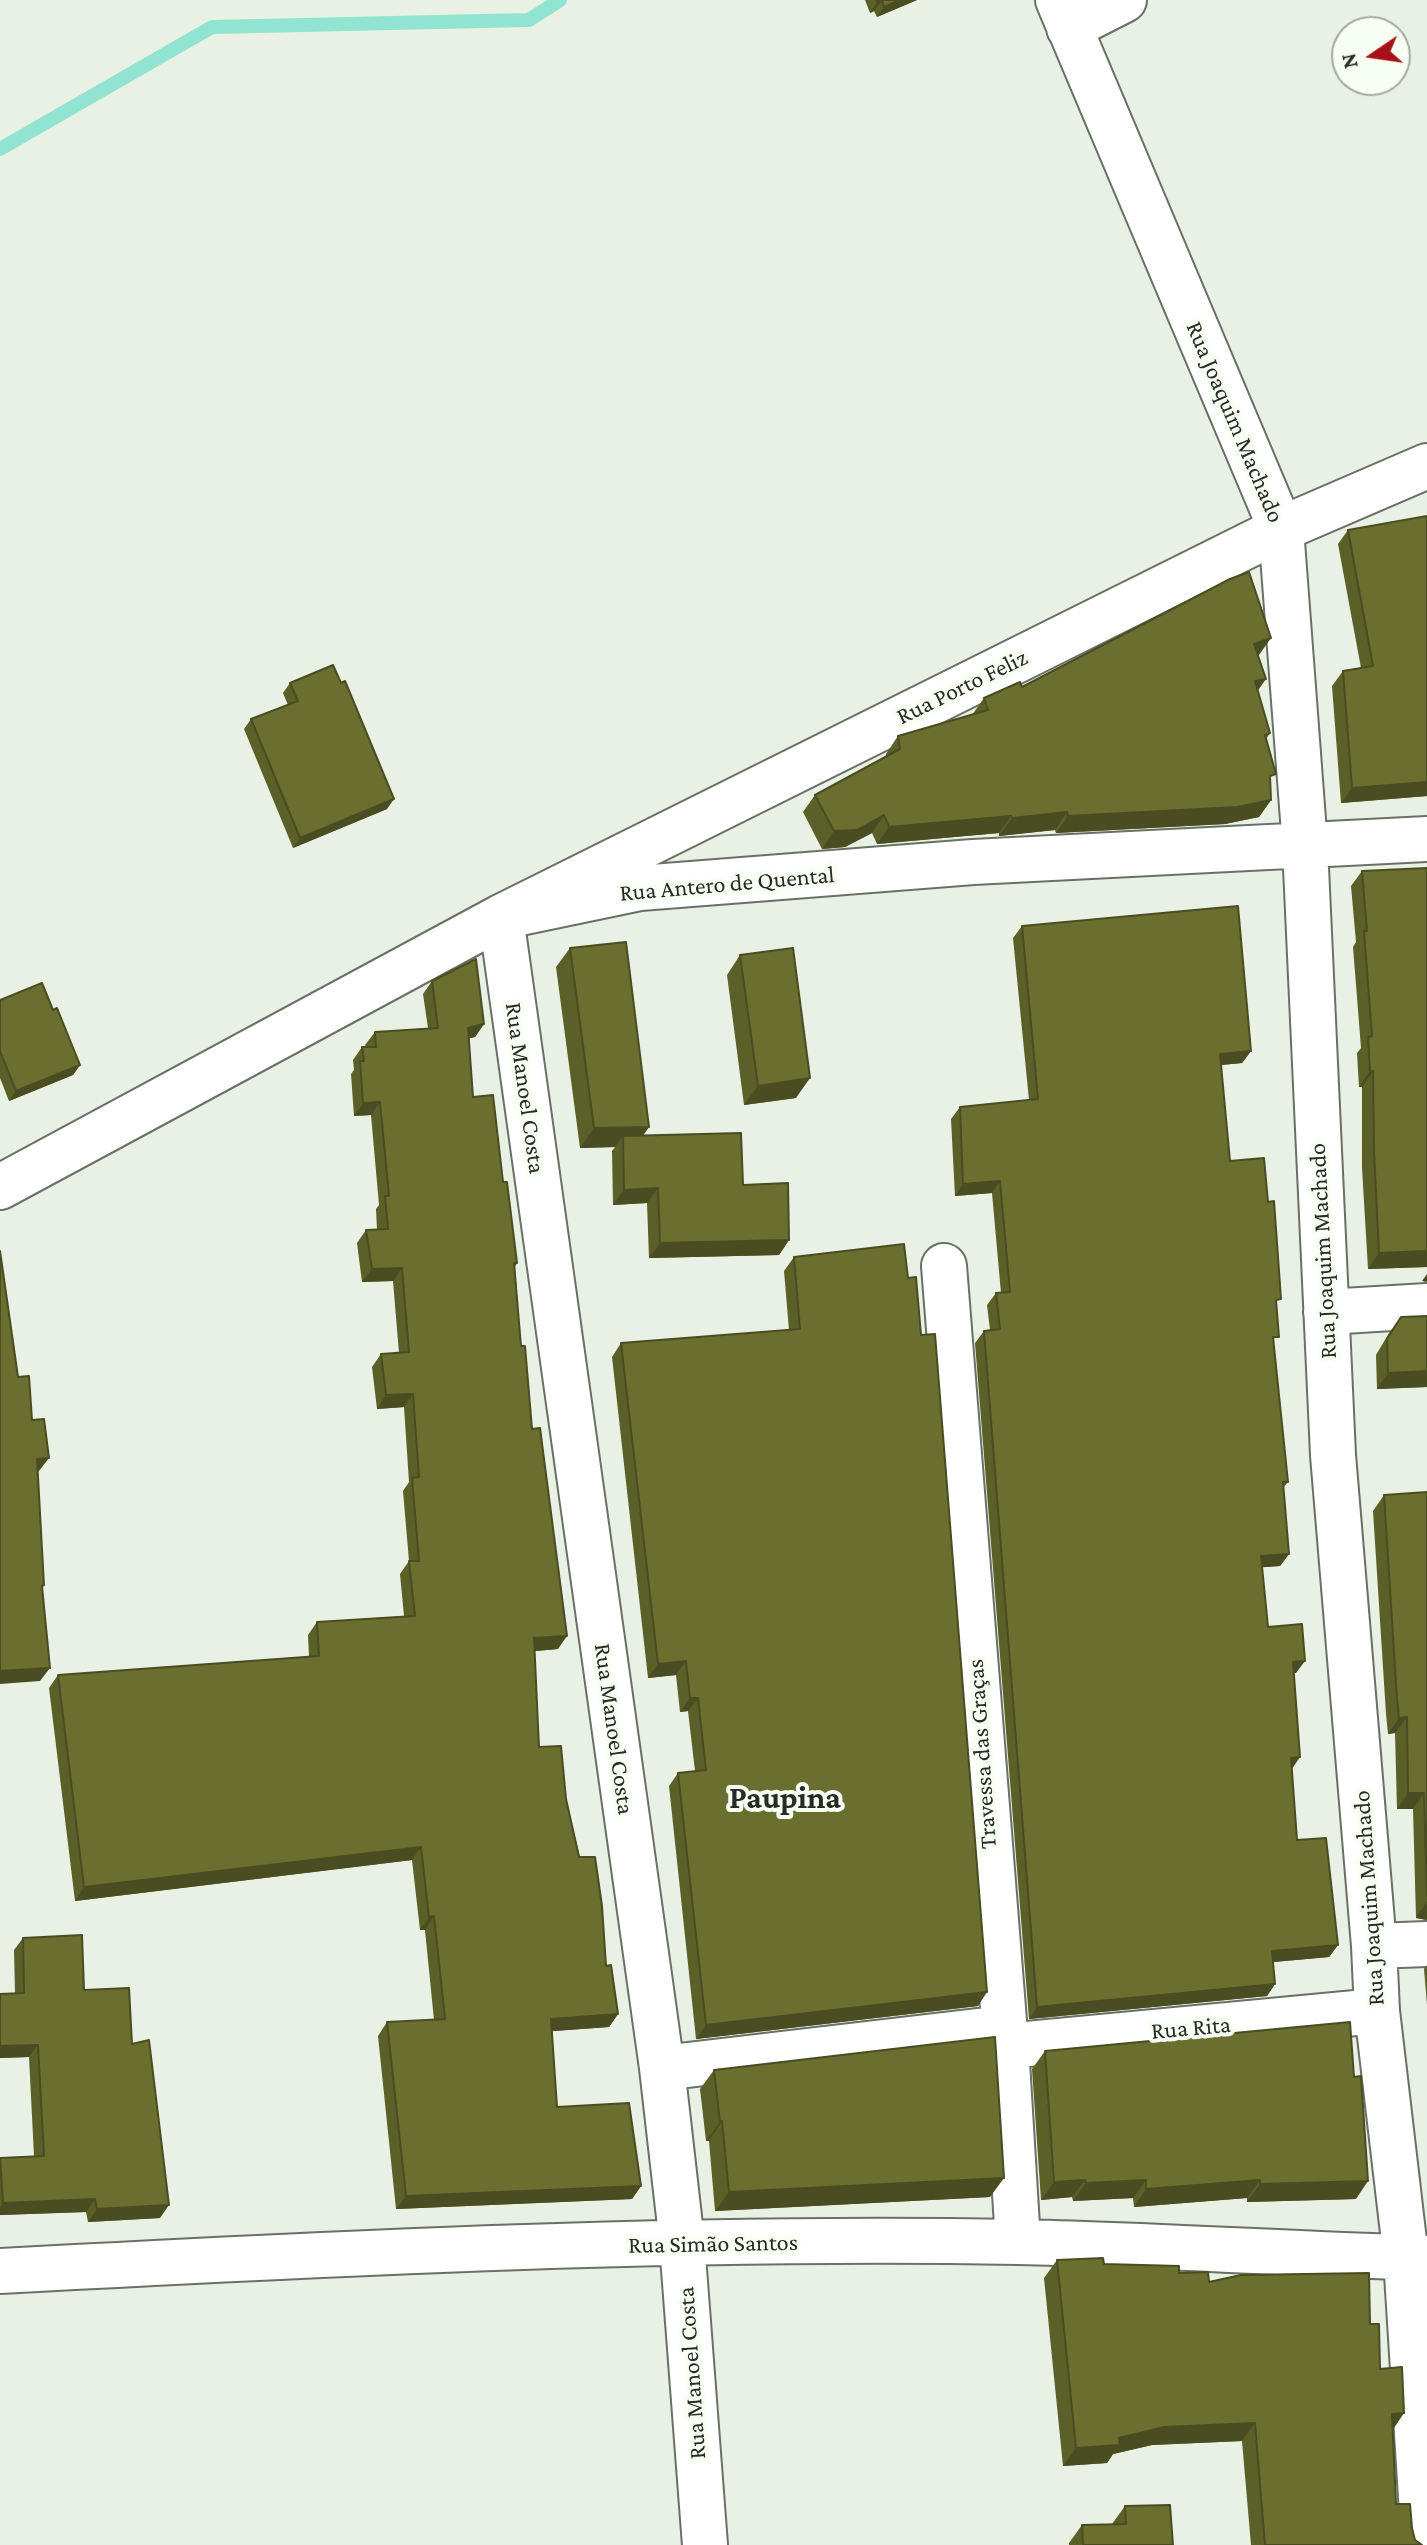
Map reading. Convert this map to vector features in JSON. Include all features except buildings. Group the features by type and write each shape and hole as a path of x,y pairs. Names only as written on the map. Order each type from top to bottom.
{"street":[{"path":"1063,14 1124,0"},
{"name":"Rua Joaquim Machado","path":"1063,14 1281,529 1305,846 1333,1455 1377,2011 1416,2258 1424,2545"},
{"name":"Rua Porto Feliz","path":"501,917 1281,529 1427,466"},
{"name":"Rua Antero de Quental","path":"0,1187 501,917 640,888 973,862 1427,839"},
{"name":"Rua Manoel Costa","path":"501,917 662,2068 682,2243 705,2545"},
{"name":"Travessa das Graças","path":"944,1266 1018,2242"},
{"path":"1326,1312 1427,1306"},
{"path":"1374,1946 1427,1944"},
{"name":"Rua Rita","path":"662,2068 1004,2037 1377,2011"},
{"name":"Rua Simão Santos","path":"0,2271 363,2251 682,2243 1018,2242 1416,2258"}],"waterway":[{"path":"0,149 212,27 529,20 560,0"}],"district":[{"name":"Paupina","path":"785,1798"}]}
